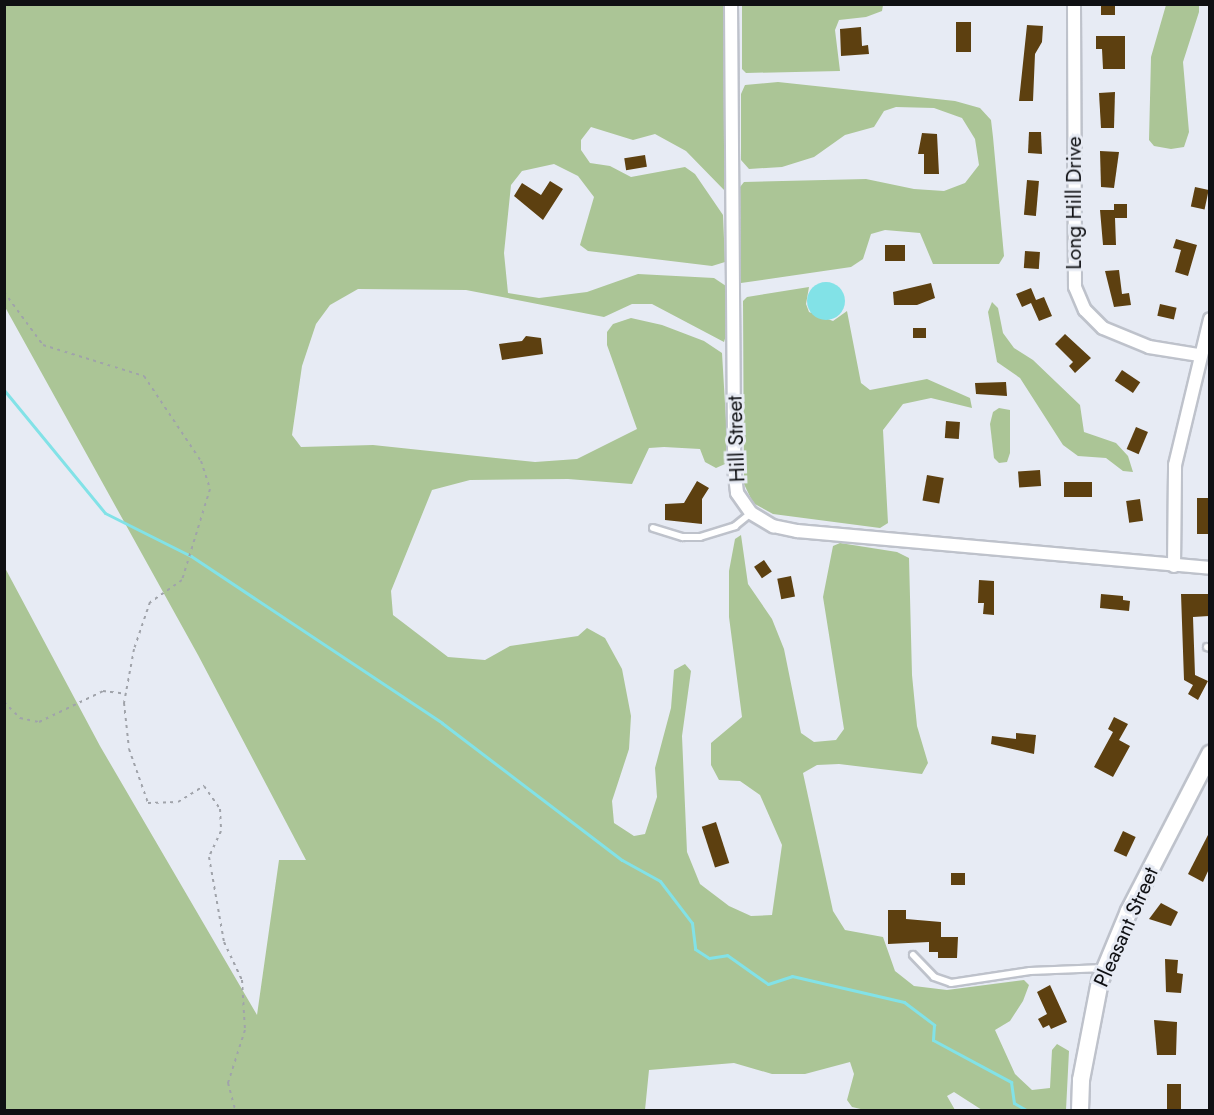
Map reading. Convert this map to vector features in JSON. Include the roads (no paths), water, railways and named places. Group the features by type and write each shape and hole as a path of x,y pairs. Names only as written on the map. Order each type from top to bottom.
{"street":[{"name":"Hill Street","path":"730,4 734,468 737,493 751,513"},
{"name":"Long Hill Drive","path":"1074,4 1075,287 1085,310 1103,328 1149,347 1199,355"},
{"path":"1174,566 1175,465 1209,319"},
{"path":"751,513 773,526 797,531 1209,568"},
{"name":"Pleasant Street","path":"1080,1110 1093,1005 1105,968 1129,911 1209,754"}],"lane":[{"path":"653,528 683,537 700,537 735,526 751,513"},
{"path":"913,955 934,977 951,983 1030,971 1105,968"}],"water":[{"path":"826,282 840,287 845,301 840,315 826,320 812,315 807,301 812,287"}],"waterway":[{"path":"4,390 105,513 191,556 442,723 622,860 660,881 692,923 695,949 709,958 727,955 768,984 792,976 904,1002 934,1025 933,1040 1011,1082 1014,1103 1026,1110"}]}
